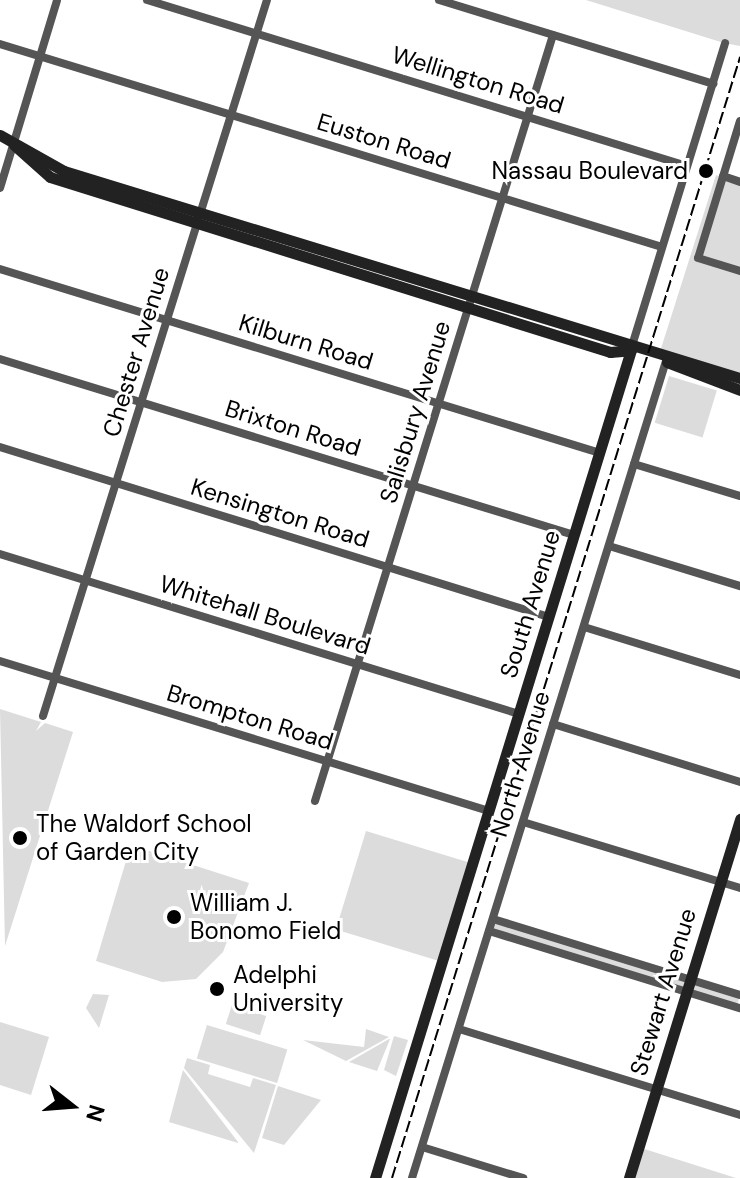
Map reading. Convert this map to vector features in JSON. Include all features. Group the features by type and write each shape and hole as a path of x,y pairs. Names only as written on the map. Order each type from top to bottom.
{"main road":[{"path":"0,135 55,167 199,218 470,301 610,352 631,350 666,361 740,390"},
{"name":"South Avenue","path":"375,1178 631,350"},
{"path":"666,361 740,378"},
{"name":"Stewart Avenue","path":"629,1178 740,819"}],"street":[{"path":"0,188 57,0"},
{"name":"Wellington Road","path":"147,0 687,166"},
{"name":"Chester Avenue","path":"43,716 267,0"},
{"path":"439,0 713,84"},
{"name":"Salisbury Avenue","path":"315,801 553,35"},
{"name":"South Avenue","path":"631,350 725,43"},
{"name":"Euston Road","path":"0,44 662,247"},
{"path":"740,121 698,258 740,271"},
{"path":"723,176 740,182"},
{"name":"Kilburn Road","path":"0,269 600,453"},
{"name":"Brixton Road","path":"0,359 574,535"},
{"name":"North Avenue","path":"412,1178 666,361"},
{"name":"Kensington Road","path":"0,447 549,617"},
{"path":"634,464 740,496"},
{"path":"609,546 740,586"},
{"name":"Whitehall Boulevard","path":"0,554 519,714"},
{"path":"584,627 740,675"},
{"name":"Brompton Road","path":"0,661 489,811"},
{"path":"553,724 740,782"},
{"path":"523,822 740,888"},
{"path":"493,919 588,949 740,1008"},
{"path":"489,931 585,960 688,986 740,995"},
{"path":"585,960 588,949"},
{"path":"459,1029 740,1115"},
{"path":"422,1147 523,1178"}],"shaded area":[{"path":"586,0 740,0 740,46 724,43"},
{"path":"716,175 740,183 740,390 658,358"},
{"path":"669,376 717,391 702,437 655,423"},
{"name":"The Waldorf School of Garden City","path":"0,709 41,722 36,731 45,723 73,732 5,946"},
{"path":"366,831 468,862 438,961 336,929"},
{"name":"William J. Bonomo Field","path":"137,847 249,883 223,952 196,979 162,982 96,961 129,851"},
{"path":"493,921 740,996 737,1005 490,930"},
{"path":"93,994 109,995 99,1028 86,1008"},
{"path":"232,1005 266,1016 260,1035 226,1024"},
{"path":"0,1022 49,1037 31,1095 0,1085"},
{"path":"207,1025 287,1050 277,1083 197,1058"},
{"path":"366,1029 389,1037 346,1061 303,1040 364,1047"},
{"path":"394,1036 408,1040 396,1076 384,1070"},
{"path":"389,1039 377,1071 349,1062"},
{"path":"187,1058 210,1065 208,1074 250,1087 253,1078 276,1085 254,1153 184,1068"},
{"path":"183,1070 238,1142 238,1143 169,1122"},
{"path":"278,1086 321,1100 284,1145 262,1138"},
{"path":"638,1147 736,1178 628,1178"}],"railway":[{"path":"392,1178 740,57"}],"place":[{"name":"Nassau Boulevard","path":"706,171"},
{"name":"The Waldorf School of Garden City","path":"20,838"},
{"name":"William J. Bonomo Field","path":"174,917"},
{"name":"Adelphi University","path":"217,989"}]}
